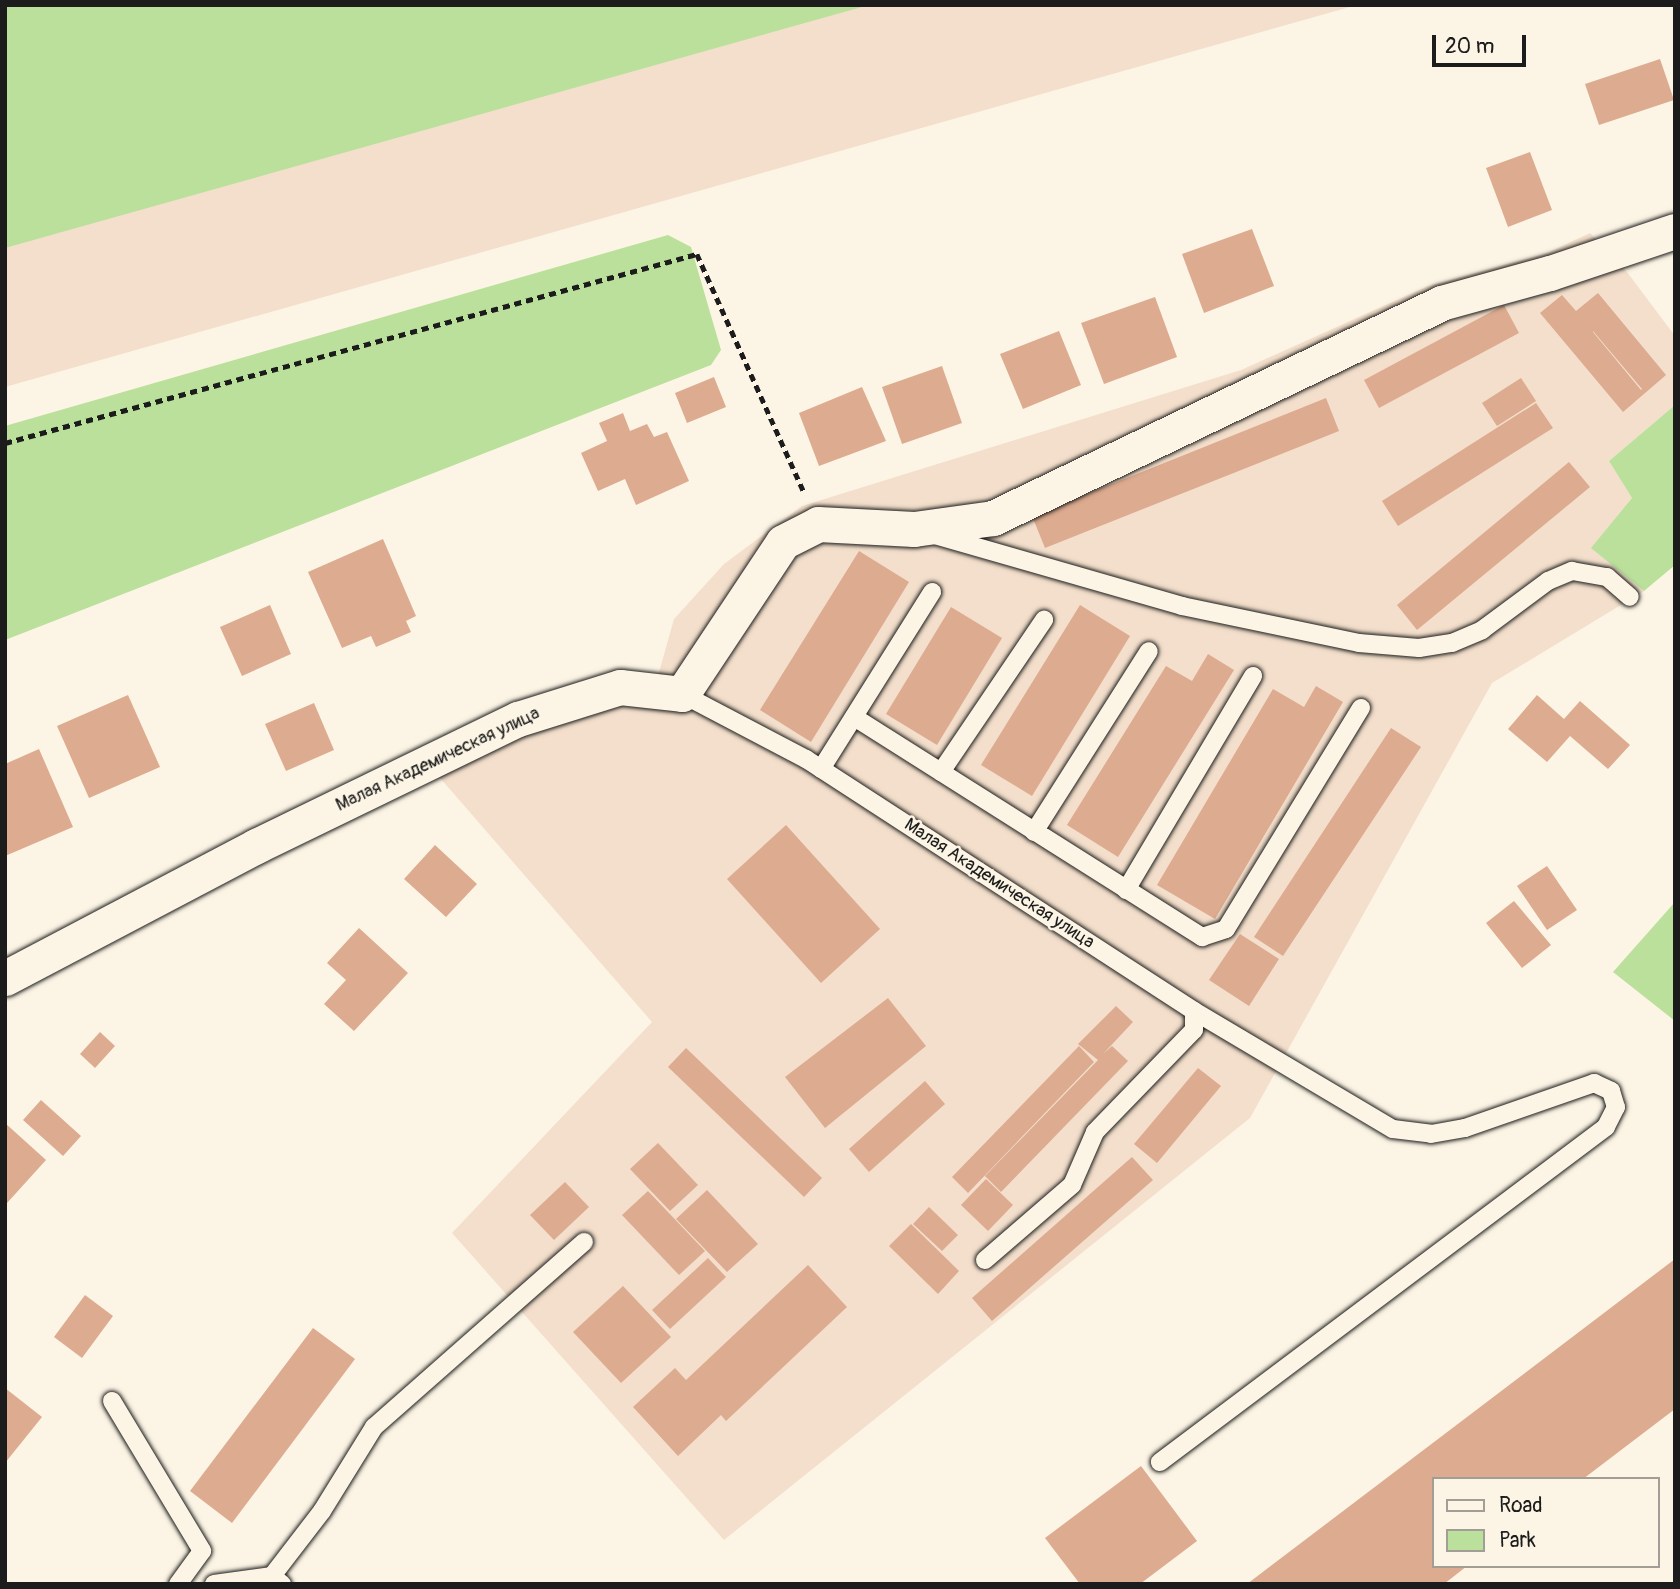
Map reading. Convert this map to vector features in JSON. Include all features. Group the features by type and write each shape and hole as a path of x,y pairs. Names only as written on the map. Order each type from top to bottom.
{"street":[{"path":"682,694 783,542 818,524 914,529 993,518 1441,303 1550,273 1675,230"},
{"name":"Малая Академическая улица","path":"5,978 256,846 517,719 620,687 682,694"}],"lane":[{"path":"914,529 1182,606 1359,643 1419,648 1452,643 1482,629 1548,581 1572,571 1607,577 1630,597"},
{"path":"821,769 932,592"},
{"path":"941,772 1044,620"},
{"path":"1034,832 1149,651"},
{"path":"1126,890 1254,676"},
{"name":"Малая Академическая улица","path":"682,694 821,769 1194,1011 1393,1129 1431,1134 1465,1128 1594,1083 1611,1091 1616,1107 1606,1127 1160,1462"},
{"path":"854,717 1202,937 1226,929 1361,708"},
{"path":"985,1260 1072,1185 1095,1132 1194,1030 1194,1011"},
{"path":"214,1584 277,1580 374,1427 584,1242"},
{"path":"111,1401 202,1551 178,1584"}],"path":[{"path":"5,443 697,254 818,524"}],"shaded area":[{"path":"5,5 1357,5 5,387"},
{"path":"1590,233 1627,272 1675,336 1675,405 1609,461 1632,498 1592,548 1644,591 1492,683 1250,1118 724,1540 452,1233 652,1022 428,764 654,690 674,619 724,564 802,506 1241,370 1428,286 1547,253"}],"green space":[{"path":"5,5 869,5 5,248"},
{"path":"668,235 691,247 721,350 711,365 5,640 5,426"},
{"path":"1675,405 1675,565 1644,591 1591,548 1632,498 1609,461"},
{"path":"1675,902 1675,1021 1613,972"}],"building":[{"path":"1660,59 1674,100 1599,125 1585,84"},
{"path":"1530,152 1552,210 1508,227 1486,168"},
{"path":"1252,229 1274,286 1204,313 1182,254"},
{"path":"1598,293 1666,375 1623,412 1540,313 1562,295 1576,311","holes":["1593,331 1642,389 1641,390"]},
{"path":"1155,297 1177,357 1104,384 1081,323"},
{"path":"1504,305 1519,333 1379,408 1364,380"},
{"path":"1059,331 1081,385 1023,409 1000,354"},
{"path":"942,366 962,423 902,444 882,387"},
{"path":"714,377 726,407 687,423 675,393"},
{"path":"1521,378 1536,401 1497,426 1482,403"},
{"path":"862,387 886,441 819,466 799,413"},
{"path":"1326,398 1339,431 1045,548 1032,516"},
{"path":"1536,403 1553,428 1398,526 1382,501"},
{"path":"623,413 630,431 647,424 654,437 667,432 689,481 636,505 625,479 598,491 581,453 607,441 599,423"},
{"path":"1569,462 1590,487 1417,630 1397,605"},
{"path":"383,539 416,616 406,621 411,632 376,647 371,636 342,648 308,572"},
{"path":"859,551 909,582 811,742 760,710"},
{"path":"270,605 291,654 242,676 220,627"},
{"path":"1080,605 1130,636 1032,796 981,765"},
{"path":"951,607 1002,638 937,745 886,714"},
{"path":"1208,654 1234,670 1118,857 1067,825 1166,666 1192,681"},
{"path":"1316,686 1343,702 1215,919 1157,885 1273,689 1304,707"},
{"path":"128,695 160,767 89,798 57,726"},
{"path":"1537,695 1564,719 1580,701 1630,745 1608,769 1570,736 1547,762 1508,729"},
{"path":"314,703 334,750 286,771 265,724"},
{"path":"1391,728 1421,747 1283,956 1254,937"},
{"path":"39,749 73,827 5,856 5,764"},
{"path":"786,825 880,929 821,983 727,879"},
{"path":"435,845 477,884 446,917 404,879"},
{"path":"1547,866 1577,910 1547,930 1517,886"},
{"path":"1514,901 1551,945 1522,968 1486,923"},
{"path":"359,928 408,973 354,1031 324,1004 346,980 327,963"},
{"path":"1240,934 1279,959 1249,1006 1209,980"},
{"path":"888,998 926,1046 825,1128 785,1077"},
{"path":"1116,1006 1133,1022 1103,1054 1112,1046 1128,1061 1001,1192 985,1176 1098,1060 1078,1044"},
{"path":"100,1032 115,1046 95,1068 80,1054"},
{"path":"1079,1046 1094,1062 968,1193 952,1177"},
{"path":"686,1048 822,1178 804,1197 668,1067"},
{"path":"1198,1068 1221,1086 1157,1163 1134,1144"},
{"path":"925,1081 945,1104 869,1172 849,1149"},
{"path":"41,1100 81,1136 63,1156 23,1120"},
{"path":"5,1123 46,1160 7,1203 5,1202"},
{"path":"658,1143 698,1185 670,1211 630,1169"},
{"path":"1132,1157 1153,1180 992,1321 972,1298"},
{"path":"986,1179 1013,1205 988,1231 961,1205"},
{"path":"565,1182 589,1207 554,1240 530,1215"},
{"path":"707,1190 758,1244 727,1272 676,1219"},
{"path":"648,1191 705,1251 679,1275 622,1215"},
{"path":"929,1207 958,1235 942,1251 913,1224"},
{"path":"911,1224 959,1271 938,1294 889,1246"},
{"path":"708,1258 726,1277 670,1329 652,1310"},
{"path":"1675,1259 1675,1409 1586,1477 1432,1477 1432,1568 1464,1568 1444,1584 1247,1584"},
{"path":"808,1265 847,1307 726,1421 721,1415 678,1456 633,1407 675,1368 686,1380"},
{"path":"623,1286 671,1337 621,1383 573,1332"},
{"path":"85,1295 113,1316 82,1358 54,1337"},
{"path":"313,1328 355,1359 232,1523 190,1491"},
{"path":"5,1388 42,1417 5,1463"},
{"path":"1141,1466 1197,1541 1140,1584 1080,1584 1045,1538"}]}
